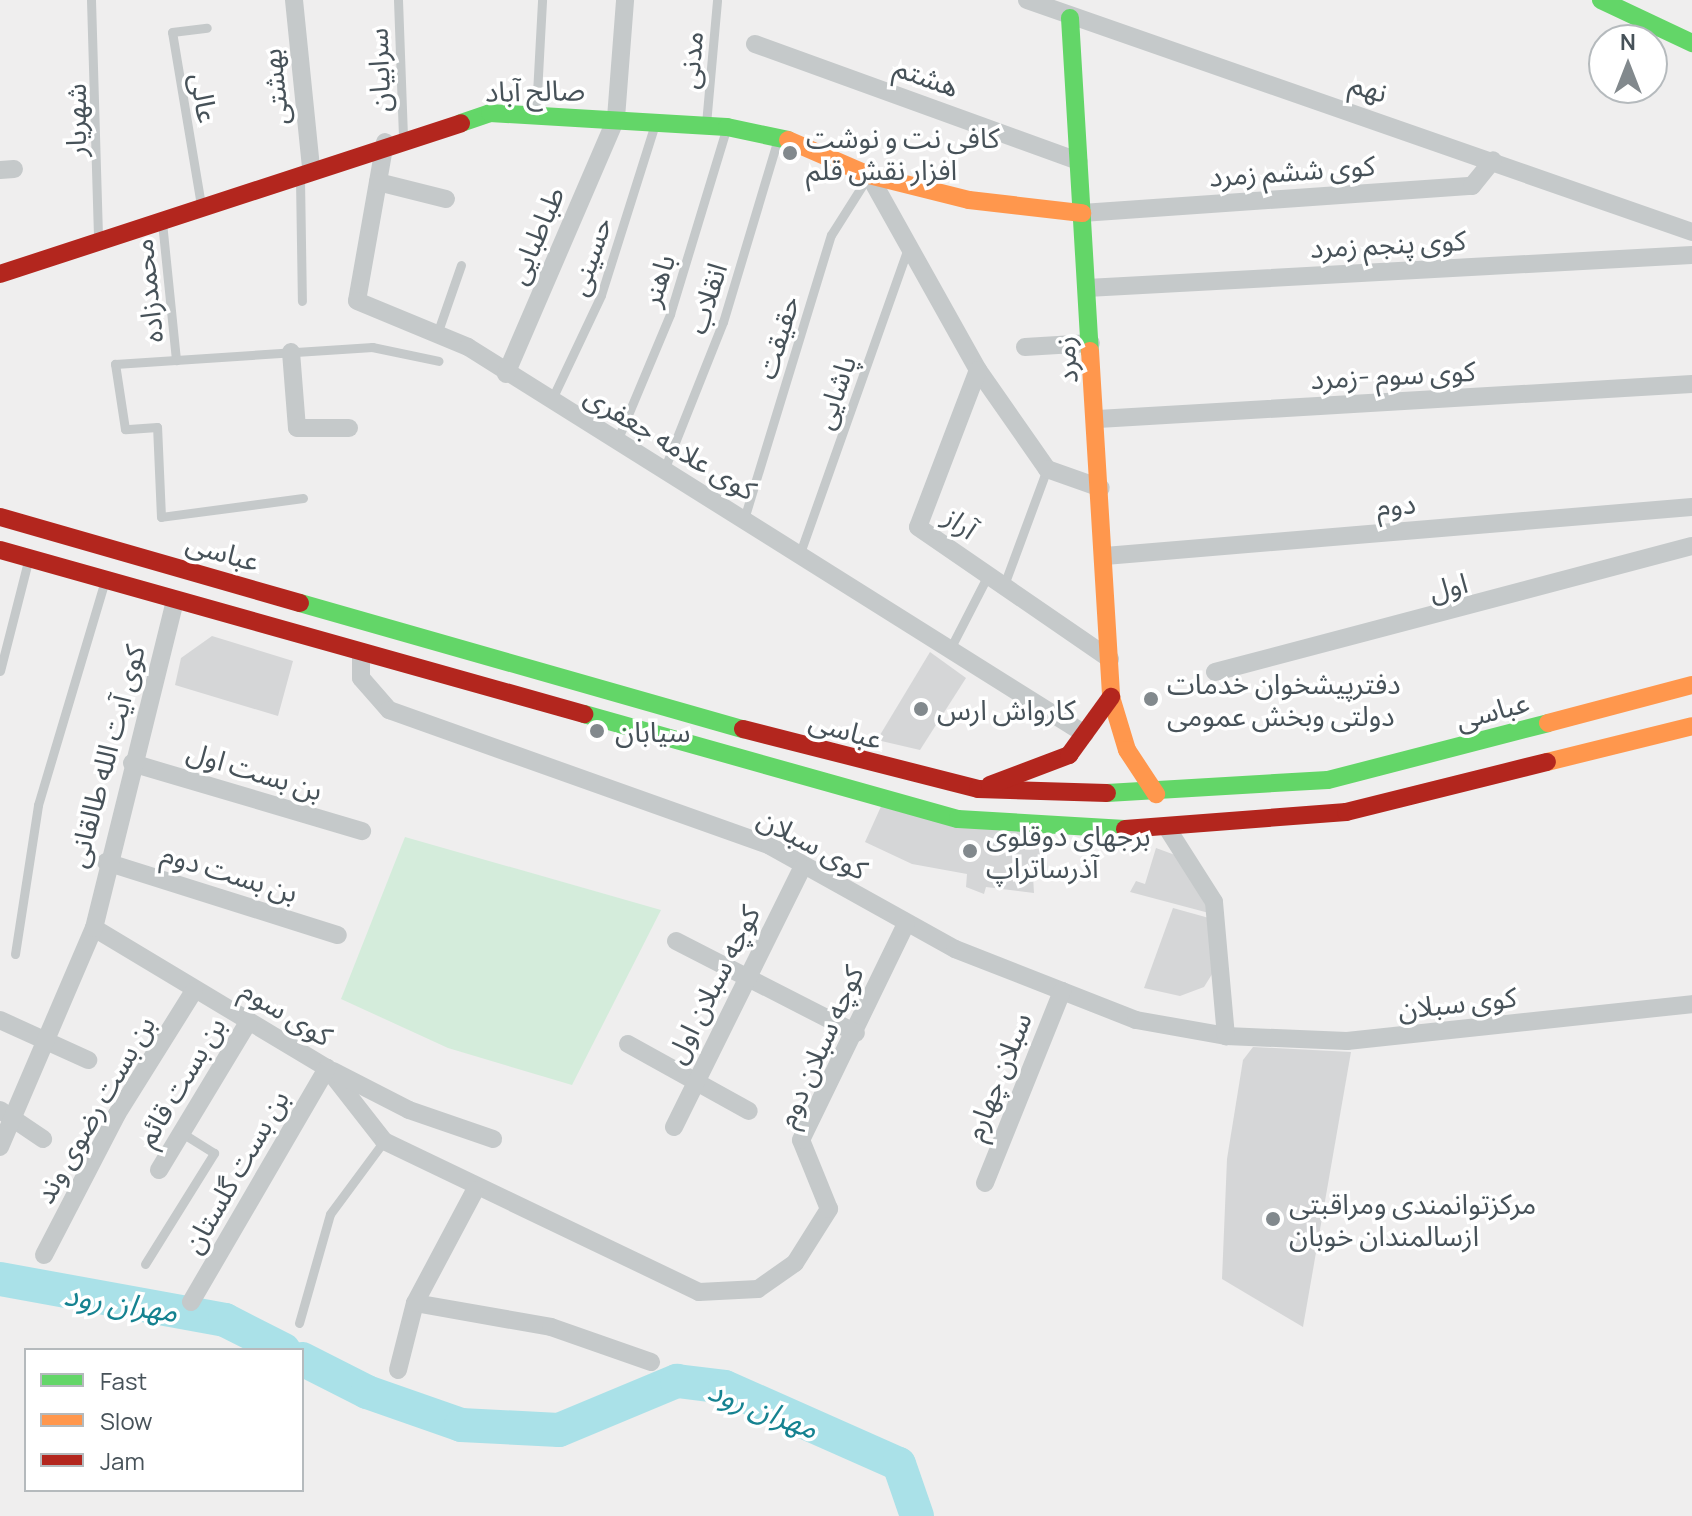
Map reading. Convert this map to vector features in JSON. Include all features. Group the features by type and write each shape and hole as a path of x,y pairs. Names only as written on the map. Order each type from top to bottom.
{"main road":[{"path":"1601,0 1692,43"},
{"name":"زمرد","path":"1070,18 1098,419 1111,697 1127,750 1156,794"},
{"name":"صالح آباد","path":"0,274 394,140 490,113 656,120 727,127 779,136 869,175 969,200 1082,213"},
{"name":"عباسى","path":"0,517 901,774 978,789 1156,794 1328,780 1692,685"},
{"path":"71,570 82,539"},
{"name":"عباسى","path":"0,550 958,819 1169,831 1252,825 1444,792 1692,726"},
{"path":"978,789 1069,755 1111,697"},
{"path":"644,733 653,703"}],"street":[{"name":"بهشتی","path":"294,0 305,170"},
{"name":"طباطبایی","path":"506,374 616,118 625,0"},
{"name":"نهم","path":"1027,0 1070,18 1493,160 1692,232"},
{"name":"هشتم","path":"755,44 1079,161"},
{"name":"کوی علامه جعفری","path":"394,140 378,182 357,301 437,334 506,374 800,553 1085,734"},
{"name":"کوی ششم زمرد","path":"1082,213 1472,186 1493,160"},
{"path":"869,175 978,370 1047,469 1101,488"},
{"path":"378,182 446,199"},
{"name":"کوی پنجم زمرد","path":"1087,288 1692,255"},
{"path":"1025,347 1091,343"},
{"path":"291,352 297,428 349,428"},
{"name":"آراز","path":"978,370 918,527 1110,659"},
{"name":"کوی سوم -زمرد","path":"1098,419 1692,384"},
{"name":"دوم","path":"1105,556 1692,507"},
{"name":"اول","path":"1215,672 1692,546"},
{"name":"کوی آیت الله طالقانی","path":"0,1147 7,1113 47,1036 94,928 106,862 175,600"},
{"name":"کوی سبلان","path":"361,652 361,678 389,710 770,846 802,868 906,924 1136,1020 1226,1036 1347,1041 1692,1004"},
{"name":"بن بست اول","path":"132,763 362,831"},
{"path":"1169,831 1214,902 1226,1036"},
{"name":"بن بست دوم","path":"106,862 338,935"},
{"name":"کوچه سبلان اول","path":"674,1127 695,1078 802,868"},
{"name":"کوچه سبلان دوم","path":"475,1190 699,1292 758,1289 795,1263 829,1209 801,1140 856,1033 906,924"},
{"name":"کوی سوم","path":"94,928 194,991 327,1068 384,1141 475,1190"},
{"path":"676,941 856,1033"},
{"name":"بن بست رضوی وند","path":"44,1255 117,1114 194,991"},
{"name":"سبلان چهارم","path":"985,1183 1062,991"},
{"path":"0,1020 47,1036 88,1060"},
{"name":"بن بست قائم","path":"159,1170 249,1021"},
{"path":"628,1044 695,1078 749,1111"},
{"path":"327,1068 409,1110 493,1139"},
{"name":"بن بست گلستان","path":"191,1302 327,1068"},
{"path":"7,1113 43,1139"},
{"path":"398,1370 415,1303 475,1190"},
{"path":"415,1303 551,1327 651,1362"}],"lane":[{"name":"شهریار","path":"91,0 98,241"},
{"name":"سرابیان","path":"394,140 398,0"},
{"path":"536,113 542,0"},
{"name":"مدنی","path":"706,124 717,0"},
{"name":"عالی","path":"201,205 172,32 207,28"},
{"name":"حسینی","path":"551,401 601,295 656,120"},
{"name":"باهنر","path":"617,441 670,314 727,127"},
{"name":"انقلاب","path":"664,470 723,322 779,136"},
{"path":"302,301 305,170"},
{"name":"حقیقت","path":"744,519 831,235 869,175"},
{"name":"محمدزاده","path":"162,218 176,360"},
{"name":"پاشایی","path":"800,553 909,246"},
{"path":"437,334 461,265"},
{"path":"303,498 161,517 157,427 125,429 115,364 372,347 439,361"},
{"path":"950,649 996,580 1047,469"},
{"path":"0,671 29,558"},
{"path":"15,954 38,805 105,580"},
{"path":"145,1264 214,1153 182,1133"},
{"path":"299,1323 330,1214 384,1141"}],"green space":[{"path":"405,837 661,910 572,1085 448,1048 341,999"}],"building":[{"path":"212,636 293,661 278,716 175,685 181,658"},
{"name":"کارواش ارس","path":"930,652 966,678 920,750 877,740"},
{"name":"برجهای دوقلوی آذرساتراپ","path":"883,802 1043,830 1049,875 1033,876 1034,893 986,887 984,894 966,887 967,874 912,864 865,842"},
{"path":"1156,848 1186,859 1209,913 1130,892 1136,881 1145,884"},
{"path":"1173,908 1209,918 1214,971 1204,987 1180,996 1144,988"},
{"name":"مرکزتوانمندی ومراقبتی ازسالمندان خوبان","path":"1253,1047 1351,1052 1303,1327 1222,1279 1227,1159 1243,1060"}],"waterway":[{"name":"مهران رود","path":"0,1279 225,1320 280,1348"},
{"name":"مهران رود","path":"304,1360 367,1392 461,1425 559,1430 677,1381 725,1387 899,1464 917,1516"}],"traffic: fast":[{"path":"1601,0 1692,43"},
{"path":"1070,18 1090,351"},
{"path":"461,123 490,113 727,127 788,140"},
{"path":"300,603 743,729"},
{"path":"584,714 958,819 1125,829"},
{"path":"1107,793 1328,780 1548,723"}],"traffic: slow":[{"path":"788,140 869,175 969,200 1082,213"},
{"path":"1090,351 1111,697 1127,750 1156,794"},
{"path":"1548,723 1692,685"},
{"path":"1547,762 1692,726"}],"traffic: jam":[{"path":"0,274 461,123"},
{"path":"0,517 300,603"},
{"path":"0,550 584,714"},
{"path":"990,785 1069,755 1111,697"},
{"path":"743,729 978,789 1107,793"},
{"path":"1125,829 1346,812 1547,762"}],"place":[{"name":"کافی نت و نوشت افزار نقش قلم","path":"790,153"},
{"name":"دفترپیشخوان خدمات دولتی وبخش عمومی","path":"1151,699"},
{"name":"کارواش ارس","path":"921,709"},
{"name":"سیابان","path":"597,731"},
{"name":"برجهای دوقلوی آذرساتراپ","path":"970,851"},
{"name":"مرکزتوانمندی ومراقبتی ازسالمندان خوبان","path":"1273,1219"}]}
